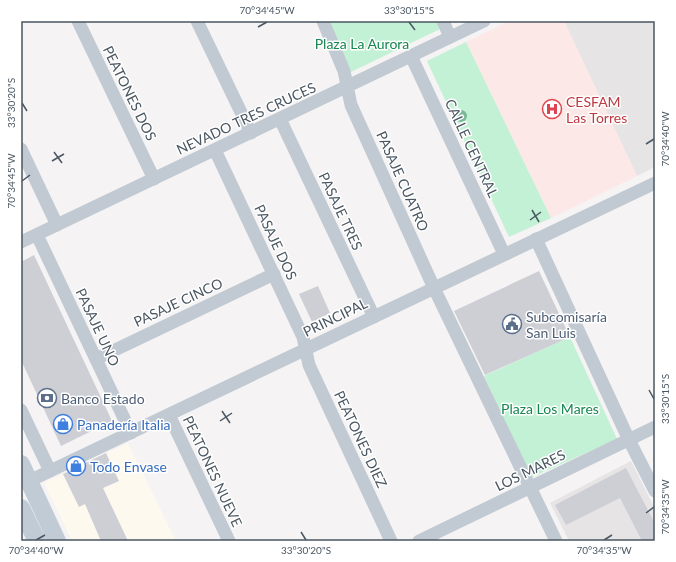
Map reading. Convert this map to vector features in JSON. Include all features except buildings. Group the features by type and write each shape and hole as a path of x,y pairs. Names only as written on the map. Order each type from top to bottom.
{"street":[{"name":"PEATONES DOS","path":"78,21 154,179"},
{"path":"198,21 251,133"},
{"name":"PASAJE CUATRO","path":"323,21 344,71 351,105 434,288 556,541"},
{"path":"444,21 450,37"},
{"name":"NEVADO TRES CRUCES","path":"21,242 484,21"},
{"name":"CALLE CENTRAL","path":"412,56 504,254"},
{"name":"PASAJE TRES","path":"280,119 374,317"},
{"path":"21,149 57,225"},
{"name":"PASAJE DOS","path":"215,150 303,337 306,349"},
{"name":"PRINCIPAL","path":"25,483 655,183"},
{"name":"PASAJE UNO","path":"37,235 131,433"},
{"path":"536,239 629,440 655,492"},
{"name":"PASAJE CINCO","path":"96,359 274,274"},
{"name":"PEATONES DIEZ","path":"306,349 309,365 391,541"},
{"path":"21,410 50,471"},
{"name":"PEATONES NUEVE","path":"169,415 229,541"},
{"name":"LOS MARES","path":"419,541 655,427"},
{"path":"21,464 25,483 57,541"},
{"path":"21,508 37,541"}],"shaded area":[{"name":"CESFAM Las Torres","path":"510,21 564,21 637,176 551,218 466,42"},
{"path":"564,21 655,21 655,167 637,176"},
{"path":"128,443 176,541 72,541 44,483"},
{"path":"631,461 655,509 655,541 569,541 550,503"}],"green space":[{"name":"Plaza La Aurora","path":"330,21 437,21 440,29 351,72"},
{"path":"466,42 551,218 509,237 427,61"},
{"name":"Plaza Los Mares","path":"570,337 617,439 530,478 484,376"}],"place":[{"name":"CESFAM Las Torres","path":"552,109"},
{"name":"Subcomisaría San Luis","path":"512,324"},
{"name":"Banco Estado","path":"47,398"},
{"name":"Panadería Italia","path":"63,424"},
{"name":"Todo Envase","path":"76,466"}]}
